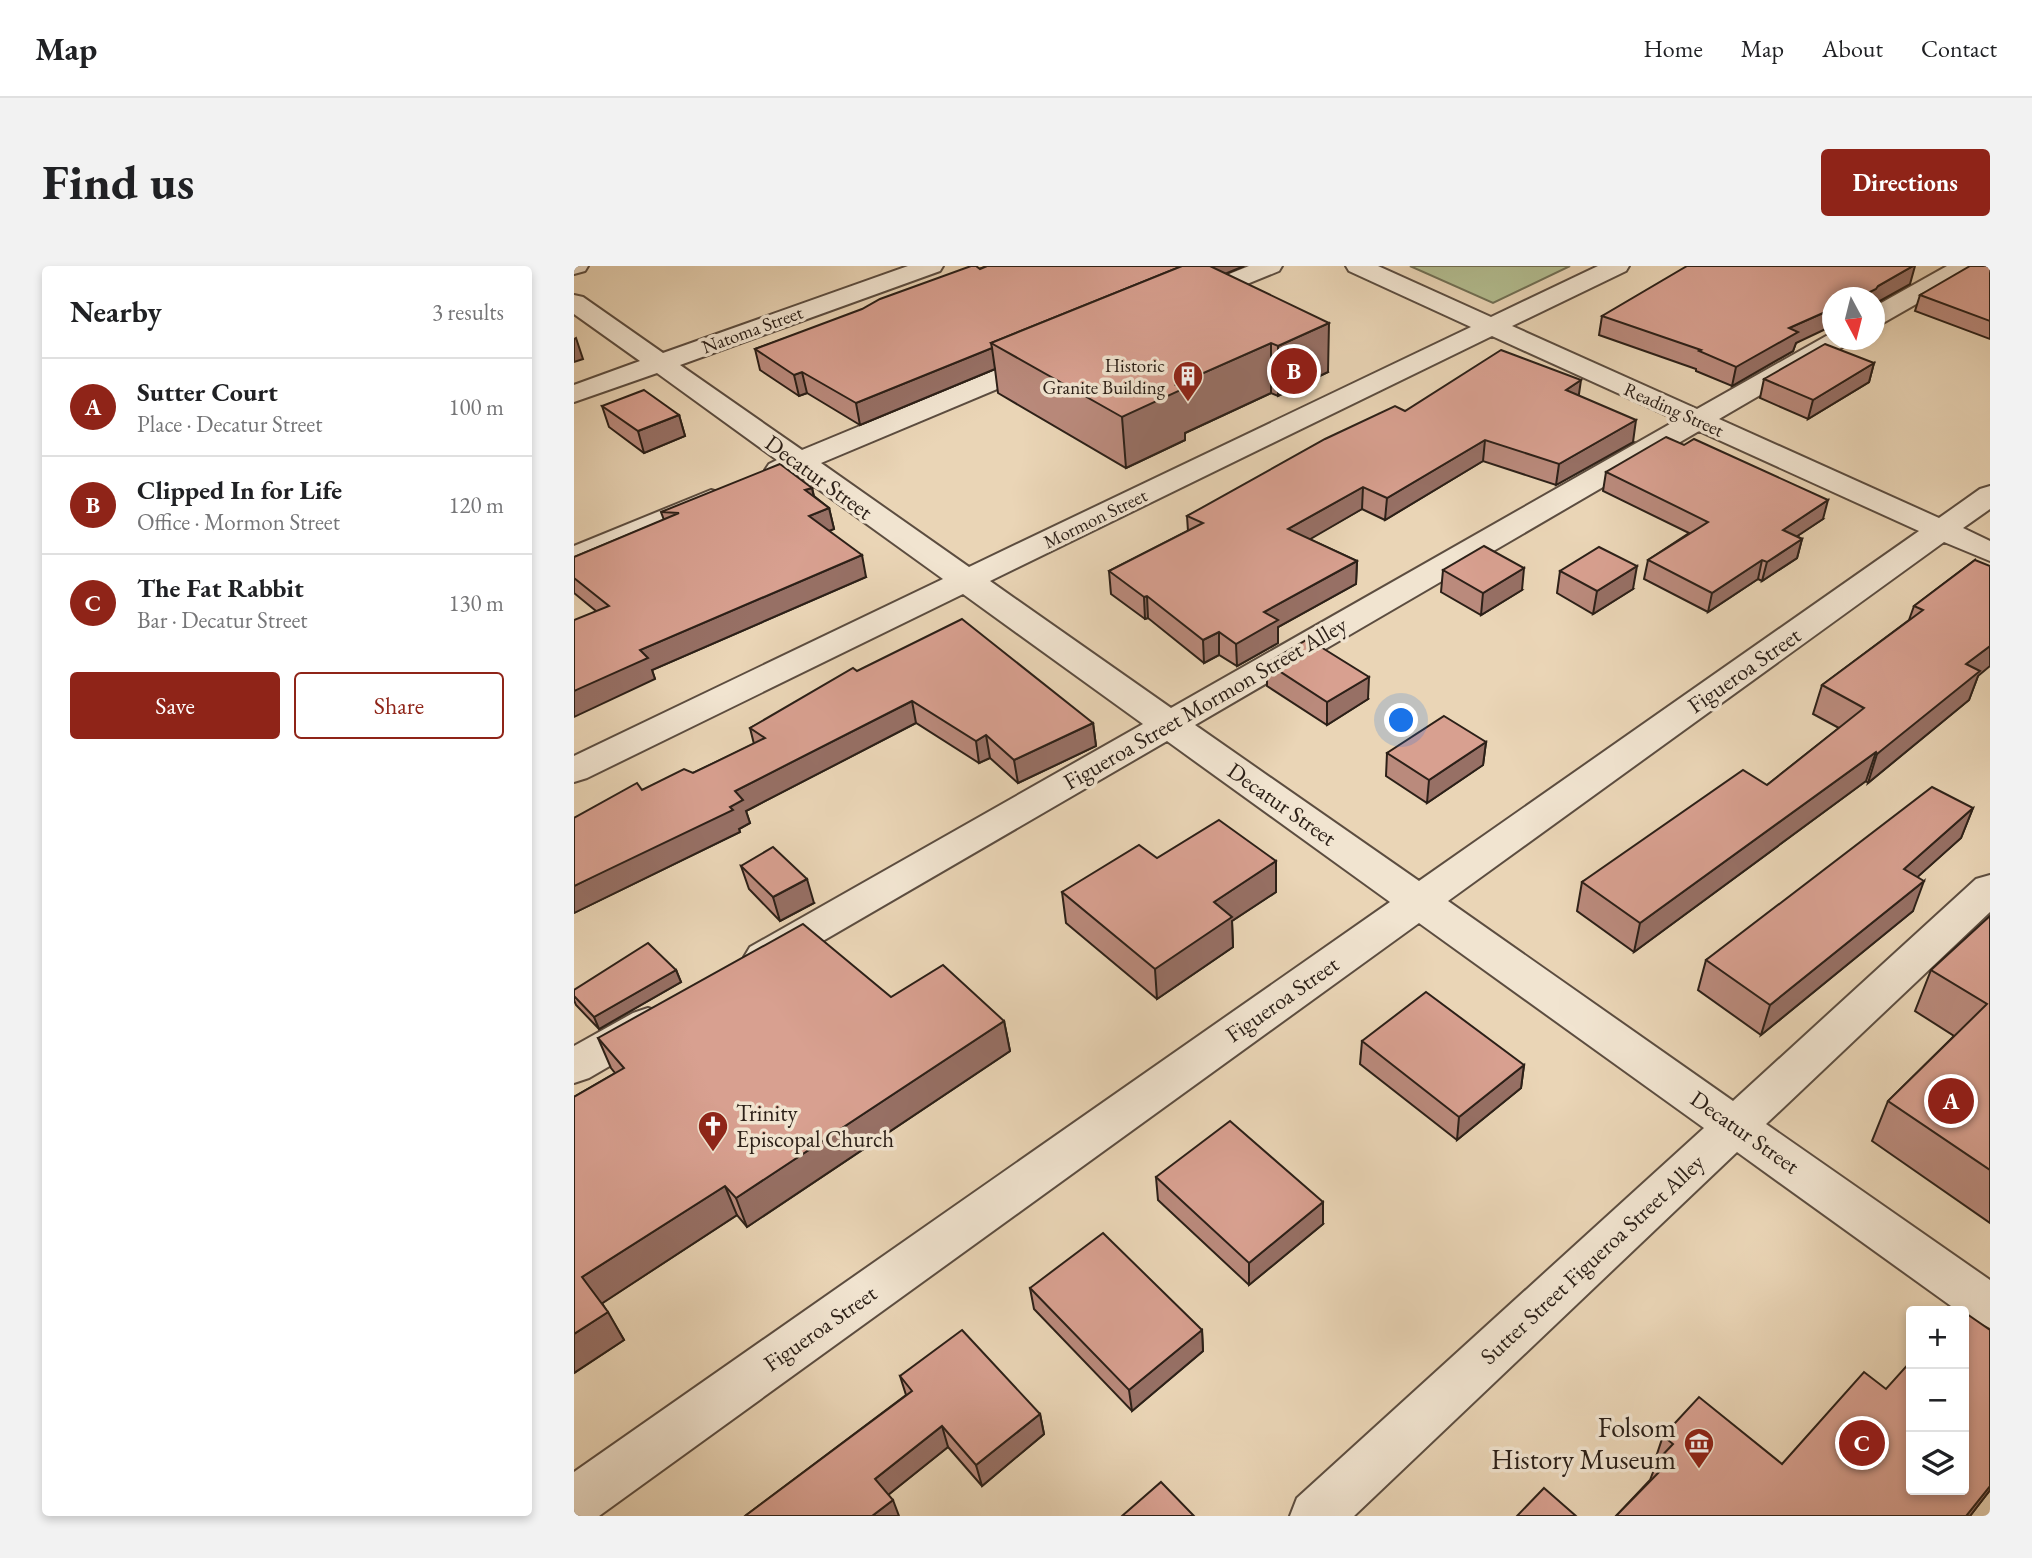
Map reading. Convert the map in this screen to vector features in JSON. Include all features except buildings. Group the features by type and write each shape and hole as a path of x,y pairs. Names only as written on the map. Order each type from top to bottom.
{"street":[{"name":"Natoma Street","path":"574,394 931,266"},
{"path":"1168,308 1270,266"},
{"name":"Reading Street","path":"1358,266 1990,552"},
{"name":"Mormon Street","path":"574,770 1617,266"},
{"path":"1885,312 1965,266"},
{"name":"Decatur Street","path":"574,302 1990,1307"},
{"name":"Figueroa Street Mormon Street Alley","path":"732,976 1822,349"},
{"path":"574,557 1067,351"},
{"name":"Figueroa Street","path":"574,1503 1990,495"},
{"name":"Sutter Street Figueroa Street Alley","path":"1316,1516 1990,889"},
{"path":"574,1066 671,1010"}],"green space":[{"path":"1410,266 1570,266 1493,303"}],"place":[{"name":"Clipped In for Life","path":"1294,371"},
{"name":"Historic Granite Building","path":"1188,403"},
{"name":"Sutter Court","path":"1951,1101"},
{"name":"Trinity Episcopal Church","path":"713,1153"},
{"name":"The Fat Rabbit","path":"1862,1443"},
{"name":"Folsom History Museum","path":"1699,1470"}]}
